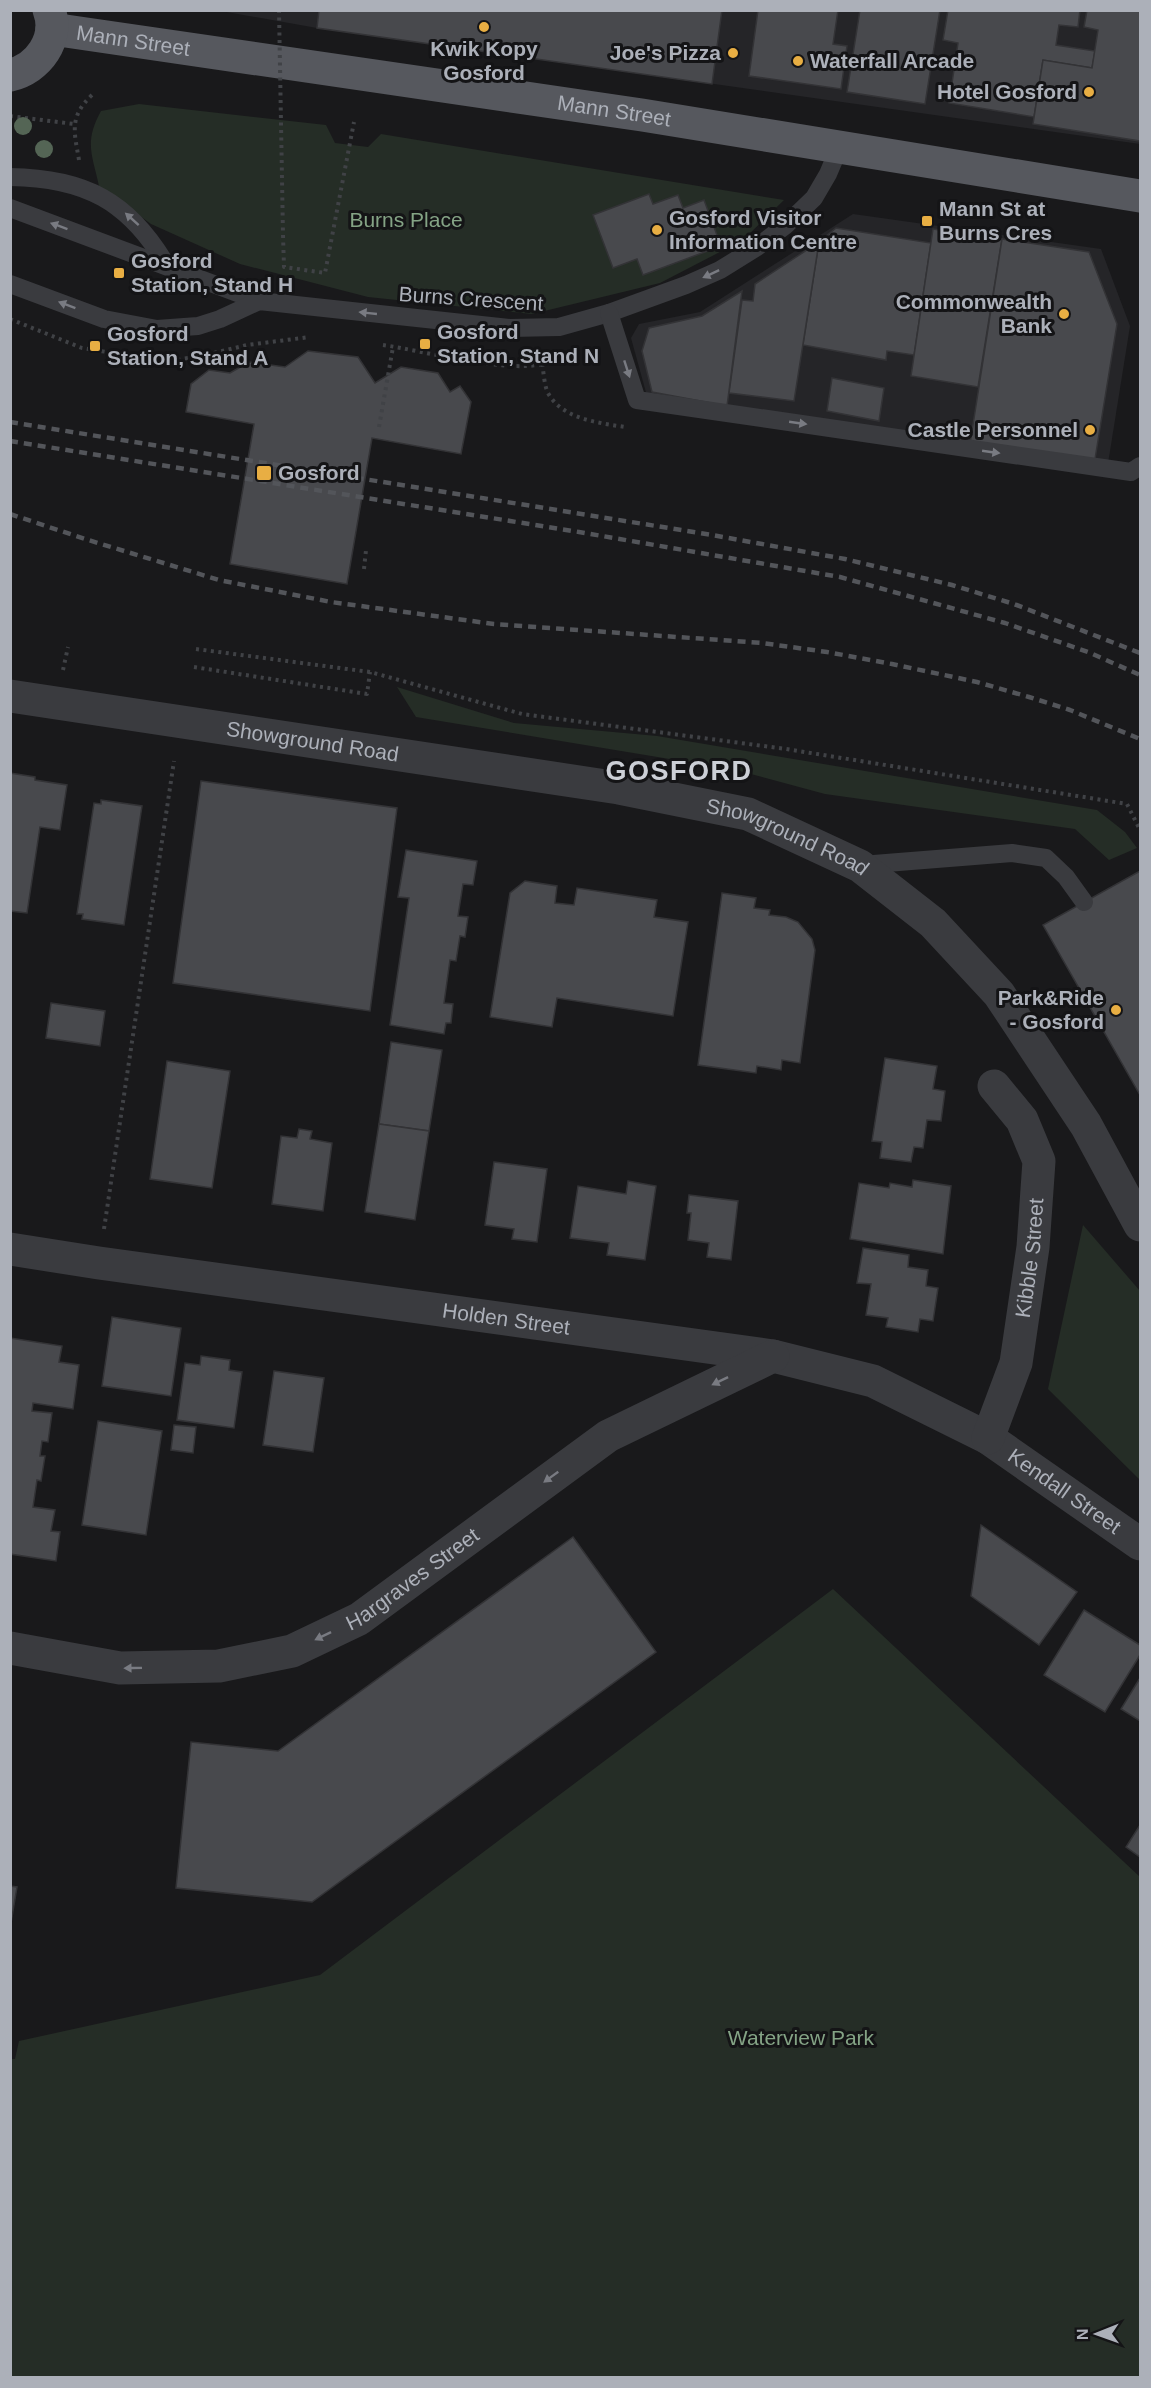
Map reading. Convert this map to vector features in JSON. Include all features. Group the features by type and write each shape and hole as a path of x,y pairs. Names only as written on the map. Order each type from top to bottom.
{"main road":[{"name":"Mann Street","path":"10,75 27,70 40,59 48,44 51,20 1140,196"}],"street":[{"name":"Showground Road","path":"10,696 619,788 748,814 860,866 933,923 999,994 1086,1125 1140,1225"},
{"name":"Kibble Street","path":"988,1438 1016,1363 1033,1247 1039,1161 1023,1120 994,1086"},
{"name":"Holden Street","path":"10,1249 773,1356 873,1381 988,1438"},
{"name":"Hargraves Street","path":"10,1648 120,1668 219,1666 292,1651 359,1619 608,1436 773,1356"},
{"name":"Kendall Street","path":"988,1438 1140,1544"}],"lane":[{"name":"Burns Crescent","path":"10,208 259,301 510,328 559,327 609,313 694,282 720,270 756,247 786,225 814,198 828,174 838,148"},
{"path":"10,177 58,181 79,186 99,195 122,210 141,227 167,266"},
{"path":"10,284 105,319 157,330 198,326 220,319 259,301"},
{"path":"609,313 638,400 1131,472 1140,466"},
{"path":"860,866 1012,853 1046,858 1066,877 1084,902"}],"path":[{"path":"279,10 284,267 326,273 354,122"},
{"path":"80,171 74,124 81,105 92,95"},
{"path":"10,116 74,124"},
{"path":"213,353 247,345 316,336"},
{"path":"373,344 490,363 542,364 617,338"},
{"path":"379,427 393,347"},
{"path":"174,360 202,356"},
{"path":"542,364 548,393 568,413 595,422 634,428"},
{"path":"364,569 366,550"},
{"path":"63,671 68,647"},
{"path":"196,649 370,672 522,714 786,748 1127,804 1140,830"},
{"path":"194,667 367,694 370,672"},
{"path":"99,1263 174,761"}],"shaded area":[{"path":"221,11 1140,11 1140,144 317,28"},
{"path":"853,214 1101,249 1130,326 1106,476 647,396 631,338 639,324 700,312"}],"green space":[{"name":"Burns Place","path":"139,104 326,125 335,143 368,147 381,134 784,200 743,240 660,283 532,314 368,297 240,264 151,224 99,186 91,140 101,111"},
{"path":"397,687 514,723 657,736 1097,810 1125,832 1137,848 1109,860 1075,829 825,794 736,770 416,717"},
{"path":"1083,1225 1140,1291 1140,1480 1048,1389"},
{"name":"Waterview Park","path":"833,1589 1140,1877 1140,2377 11,2377 10,2059 15,2059 19,2041 320,1975"}],"building":[{"path":"319,10 722,10 712,84 317,28"},
{"name":"Waterfall Arcade","path":"758,10 838,10 833,44 847,46 841,89 749,76"},
{"path":"860,10 940,10 925,104 847,92"},
{"path":"948,10 1080,10 1078,27 1059,25 1056,45 1095,51 1092,68 1043,60 1034,117 949,103 958,43 943,40"},
{"name":"Hotel Gosford","path":"1087,10 1140,10 1140,141 1033,124 1043,60 1092,68 1098,30 1084,27"},
{"name":"Gosford Visitor Information Centre","path":"649,194 653,204 678,195 683,208 704,200 721,246 643,275 637,259 613,268 593,215"},
{"path":"836,228 931,243 914,355 887,351 886,360 803,345 819,242"},
{"path":"933,229 1002,239 978,387 911,376"},
{"path":"1002,239 1089,252 1117,324 1095,459 970,444"},
{"path":"819,242 794,401 729,393 742,300 753,301 755,284"},
{"path":"742,291 727,406 652,392 642,351 649,328 702,316"},
{"path":"308,351 358,357 375,383 401,367 438,373 450,392 460,386 471,402 461,454 372,438 347,584 230,564 254,424 186,412 191,384 209,370 230,373 249,362 285,367"},
{"path":"832,378 884,388 879,421 827,411"},
{"path":"10,773 67,785 60,830 40,827 27,913 10,911"},
{"path":"201,781 397,808 370,1011 173,983"},
{"path":"101,800 142,806 124,925 82,919 83,914 77,914 94,803 101,804"},
{"path":"406,850 477,861 473,885 463,884 458,916 468,917 465,937 460,936 456,961 450,960 444,1003 453,1004 451,1023 446,1023 444,1034 390,1025 409,898 398,897"},
{"name":"Park&Ride - Gosford","path":"1140,871 1140,1095 1043,925"},
{"path":"525,881 557,886 555,903 574,905 577,888 657,900 654,917 688,922 673,1016 557,998 552,1027 490,1017 510,893"},
{"path":"722,893 756,898 754,908 770,910 769,915 786,917 798,922 812,939 815,950 800,1063 782,1060 781,1070 757,1066 756,1073 698,1065"},
{"path":"51,1003 105,1011 100,1046 46,1038"},
{"path":"391,1042 442,1050 429,1131 379,1124"},
{"path":"885,1058 937,1066 933,1089 945,1091 941,1121 927,1120 923,1148 914,1147 911,1162 880,1158 882,1142 872,1141"},
{"path":"167,1061 230,1071 212,1188 150,1179"},
{"path":"379,1124 429,1131 415,1220 365,1212"},
{"path":"299,1129 312,1131 310,1139 332,1143 323,1211 272,1204 281,1136 297,1138"},
{"path":"494,1162 547,1169 537,1242 512,1239 514,1229 485,1225"},
{"path":"913,1180 951,1186 943,1254 850,1239 859,1183 889,1188 890,1183 912,1187"},
{"path":"628,1181 656,1186 645,1260 607,1255 609,1243 570,1238 578,1186 626,1194"},
{"path":"689,1195 738,1201 731,1260 707,1257 709,1243 688,1240 691,1213 687,1213"},
{"path":"863,1248 909,1255 908,1267 928,1270 926,1286 938,1288 933,1321 920,1319 918,1332 886,1327 888,1318 866,1315 871,1284 857,1283"},
{"path":"112,1317 181,1328 171,1396 102,1386"},
{"path":"10,1338 62,1346 59,1362 79,1365 73,1409 33,1403 32,1411 52,1413 48,1442 42,1441 40,1456 45,1456 41,1481 37,1480 33,1507 55,1510 51,1531 60,1532 56,1561 10,1554"},
{"path":"201,1356 230,1360 229,1370 242,1372 234,1428 177,1420 185,1363 200,1365"},
{"path":"274,1371 324,1378 313,1452 263,1445"},
{"path":"98,1421 162,1431 146,1535 82,1525"},
{"path":"174,1425 196,1427 193,1453 171,1450"},
{"path":"981,1525 1077,1592 1039,1645 971,1596"},
{"path":"573,1537 656,1652 312,1902 176,1888 191,1742 278,1751"},
{"path":"1084,1610 1140,1645 1140,1655 1105,1712 1044,1675"},
{"path":"1140,1678 1140,1721 1121,1709"},
{"path":"1140,1825 1140,1857 1126,1847"},
{"path":"10,1886 17,1887 10,1929"}],"railway":[{"path":"10,422 712,535 845,559 952,585 1014,604 1140,653"},
{"path":"10,441 579,532 840,577 1005,623 1088,652 1140,675"},
{"path":"10,514 219,580 331,602 494,624 762,643 892,664 977,682 1029,697 1070,710 1140,739"}],"place":[{"name":"Kwik Kopy Gosford","path":"484,27"},
{"name":"Joe's Pizza","path":"733,53"},
{"name":"Waterfall Arcade","path":"798,61"},
{"name":"Hotel Gosford","path":"1089,92"},
{"name":"Mann St at Burns Cres","path":"927,221"},
{"name":"Gosford Visitor Information Centre","path":"657,230"},
{"name":"Gosford Station, Stand H","path":"119,273"},
{"name":"Commonwealth Bank","path":"1064,314"},
{"name":"Gosford Station, Stand N","path":"425,344"},
{"name":"Gosford Station, Stand A","path":"95,346"},
{"name":"Castle Personnel","path":"1090,430"},
{"name":"Gosford","path":"264,473"},
{"name":"Park&Ride - Gosford","path":"1116,1010"}],"district":[{"name":"GOSFORD","path":"679,771"}]}
